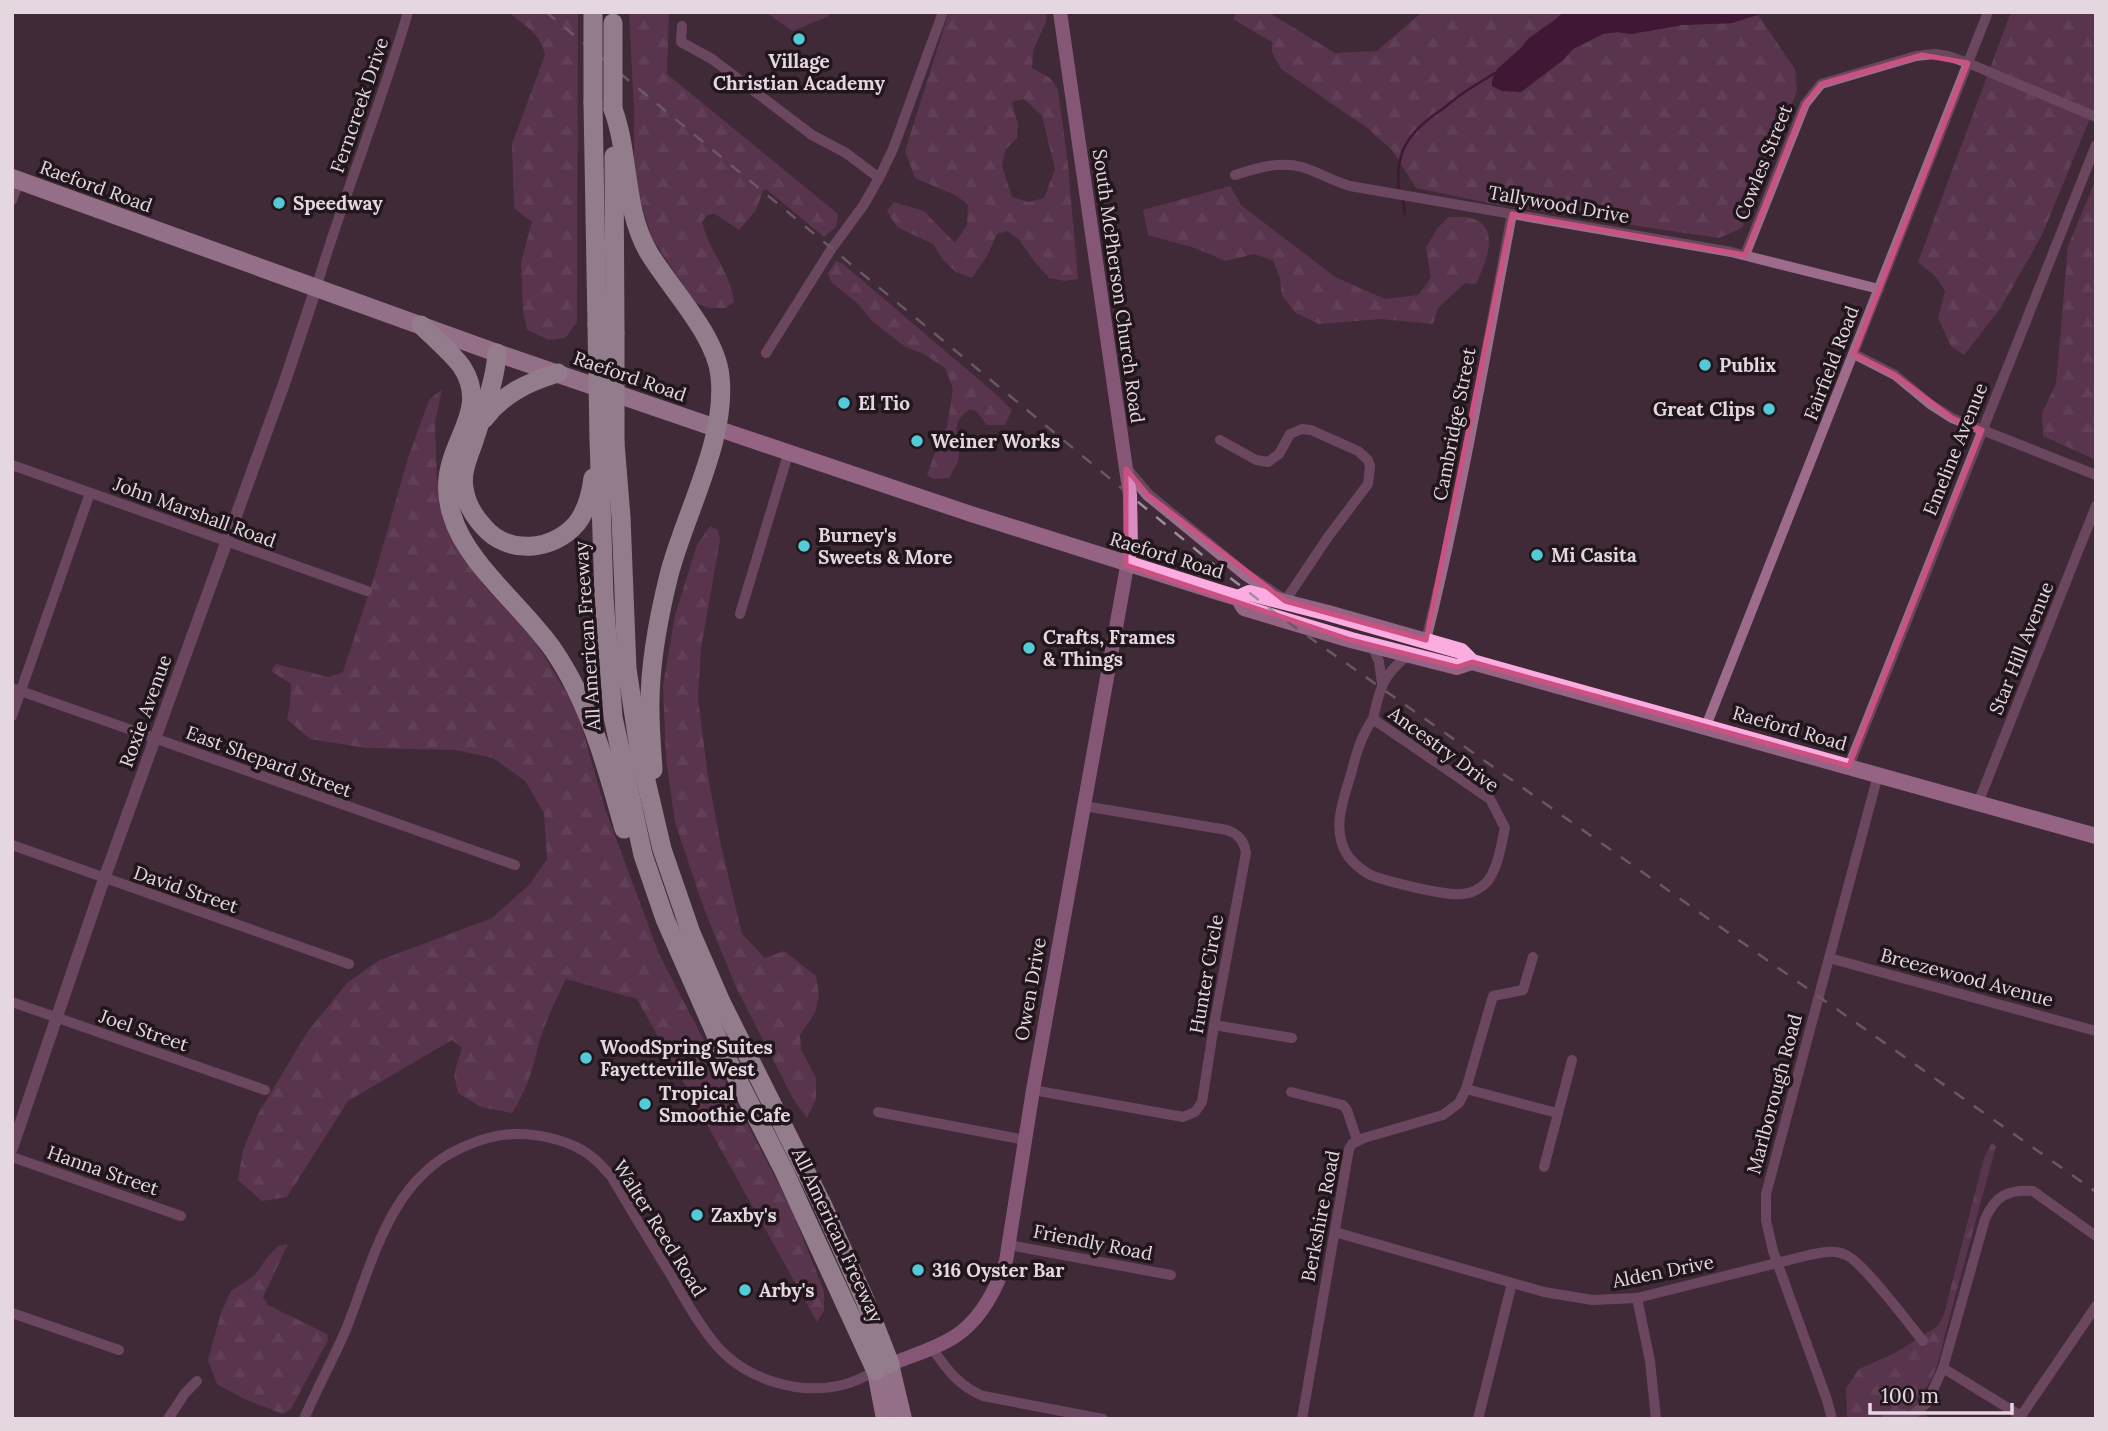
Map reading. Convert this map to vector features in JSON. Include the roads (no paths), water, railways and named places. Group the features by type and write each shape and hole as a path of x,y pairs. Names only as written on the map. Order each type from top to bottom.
{"highway":[{"name":"All American Freeway","path":"593,12 597,325 608,441 621,517 627,669 653,817 685,917 716,991 822,1204 865,1300 883,1368"},
{"name":"All American Freeway","path":"613,18 615,334 608,441 604,597 613,717 643,855 665,919 723,1053 883,1368"},
{"path":"615,119 638,231 648,252 709,342 720,373 721,395 711,451 673,561 656,641 650,710 653,817"},
{"name":"Raeford Road","path":"16,179 498,353 716,428"},
{"path":"421,325 460,364 467,376 475,417"},
{"path":"498,353 486,369 463,486 468,504 476,517 496,539 528,547 555,540 568,531 582,516 608,441"},
{"path":"558,373 527,384 475,417 451,463 448,497 455,524 467,548 537,628 555,652 579,695 604,761 652,916 682,984 723,1053"},
{"path":"883,1368 885,1419"},
{"path":"883,1368 903,1419"}],"main road":[{"name":"South McPherson Church Road","path":"1060,12 1126,469 1131,544 1126,565"},
{"name":"Raeford Road","path":"716,428 1126,565 1238,598 1249,593 1285,601 1426,640 1461,651 1472,662 2096,836"},
{"name":"Owen Drive","path":"883,1368 932,1348 967,1327 985,1307 1000,1277 1009,1245 1033,1090 1126,565"},
{"name":"Raeford Road","path":"1238,598 1244,608 1408,655 1457,667 1472,662"}],"street":[{"name":"Ferncreek Drive","path":"316,288 408,12"},
{"path":"766,353 879,178 894,149 943,12"},
{"name":"Fairfield Road","path":"1706,726 1988,12"},
{"path":"681,26 681,42 712,59 812,135 846,153 879,178"},
{"name":"Cowles Street","path":"1745,255 1805,104 1821,84 1922,55 1948,56 2096,117"},
{"name":"Emeline Avenue","path":"1849,766 2096,145"},
{"name":"Tallywood Drive","path":"1235,175 1270,165 1302,167 1350,186 1745,255 1879,289"},
{"path":"12,200 16,179"},
{"name":"Cambridge Street","path":"1426,640 1469,445 1513,214"},
{"name":"Roxie Avenue","path":"12,1148 104,879 285,381 316,288"},
{"path":"1854,354 1895,374 1930,404 1952,418 2096,475"},
{"path":"1126,469 1148,495 1246,575 1285,601 1368,484 1371,472 1368,460 1358,451 1311,430 1302,429 1290,434 1279,454 1268,462 1256,460 1220,440"},
{"path":"740,614 789,452"},
{"name":"John Marshall Road","path":"12,465 367,591"},
{"path":"12,716 17,690 89,493"},
{"name":"Star Hill Avenue","path":"1978,803 2096,506"},
{"name":"Ancestry Drive","path":"1372,645 1380,662 1382,683 1373,719 1362,735 1340,811 1341,844 1349,859 1371,875 1449,895 1477,890 1493,872 1505,828 1490,799 1373,719"},
{"name":"Ancestry Drive","path":"1382,683 1408,655"},
{"name":"East Shepard Street","path":"17,690 515,865"},
{"name":"Marlborough Road","path":"1832,1419 1778,1264 1766,1220 1766,1194 1878,775"},
{"name":"Hunter Circle","path":"1033,1090 1183,1117 1189,1116 1202,1102 1246,853 1242,840 1227,830 1084,806"},
{"name":"David Street","path":"12,845 349,964"},
{"name":"Berkshire Road","path":"1302,1419 1347,1155 1352,1144 1357,1140 1443,1115 1459,1103 1466,1089 1493,996 1523,990 1533,957"},
{"name":"Breezewood Avenue","path":"1829,958 2096,1031"},
{"name":"Joel Street","path":"12,1002 265,1090"},
{"path":"1214,1025 1292,1038"},
{"path":"1544,1167 1572,1060"},
{"path":"1466,1089 1557,1113"},
{"path":"1291,1092 1343,1105 1357,1140"},
{"path":"878,1112 1025,1140"},
{"name":"Walter Reed Road","path":"304,1419 335,1356 386,1227 401,1198 431,1164 445,1155 476,1140 509,1134 544,1136 576,1147 592,1156 611,1176 701,1326 726,1356 741,1366 773,1382 804,1388 847,1384 883,1368"},
{"name":"Hanna Street","path":"12,1157 181,1216"},
{"path":"1886,1419 1903,1415 1909,1418 1927,1403 1943,1368 1984,1219 1991,1205 2003,1195 2021,1190 2033,1191 2096,1236"},
{"name":"Alden Drive","path":"1335,1232 1512,1283 1567,1297 1593,1300 1637,1298 1828,1252 1847,1255 1862,1267 1923,1341"},
{"name":"Friendly Road","path":"1009,1245 1171,1275"},
{"path":"1478,1419 1512,1283"},
{"path":"1637,1298 1650,1361 1656,1419"},
{"path":"1943,1368 2021,1416 2096,1306"},
{"path":"12,1312 119,1350"},
{"path":"932,1348 955,1380 971,1391 984,1396 1103,1419"},
{"path":"168,1419 185,1393 197,1381"}],"waterway":[{"path":"1399,191 1399,164 1406,143 1413,134 1464,93 1495,73 1496,75"},
{"path":"1403,200 1405,214"}],"railway":[{"path":"546,12 1224,573 1282,618 2096,1192"}],"place":[{"name":"Village Christian Academy","path":"799,39"},
{"name":"Speedway","path":"279,203"},
{"name":"Publix","path":"1705,365"},
{"name":"El Tio","path":"844,403"},
{"name":"Great Clips","path":"1769,409"},
{"name":"Weiner Works","path":"917,441"},
{"name":"Burney's Sweets & More","path":"804,546"},
{"name":"Mi Casita","path":"1537,555"},
{"name":"Crafts, Frames & Things","path":"1029,648"},
{"name":"WoodSpring Suites Fayetteville West","path":"586,1058"},
{"name":"Tropical Smoothie Cafe","path":"645,1104"},
{"name":"Zaxby's","path":"697,1215"},
{"name":"316 Oyster Bar","path":"918,1270"},
{"name":"Arby's","path":"745,1290"}]}
